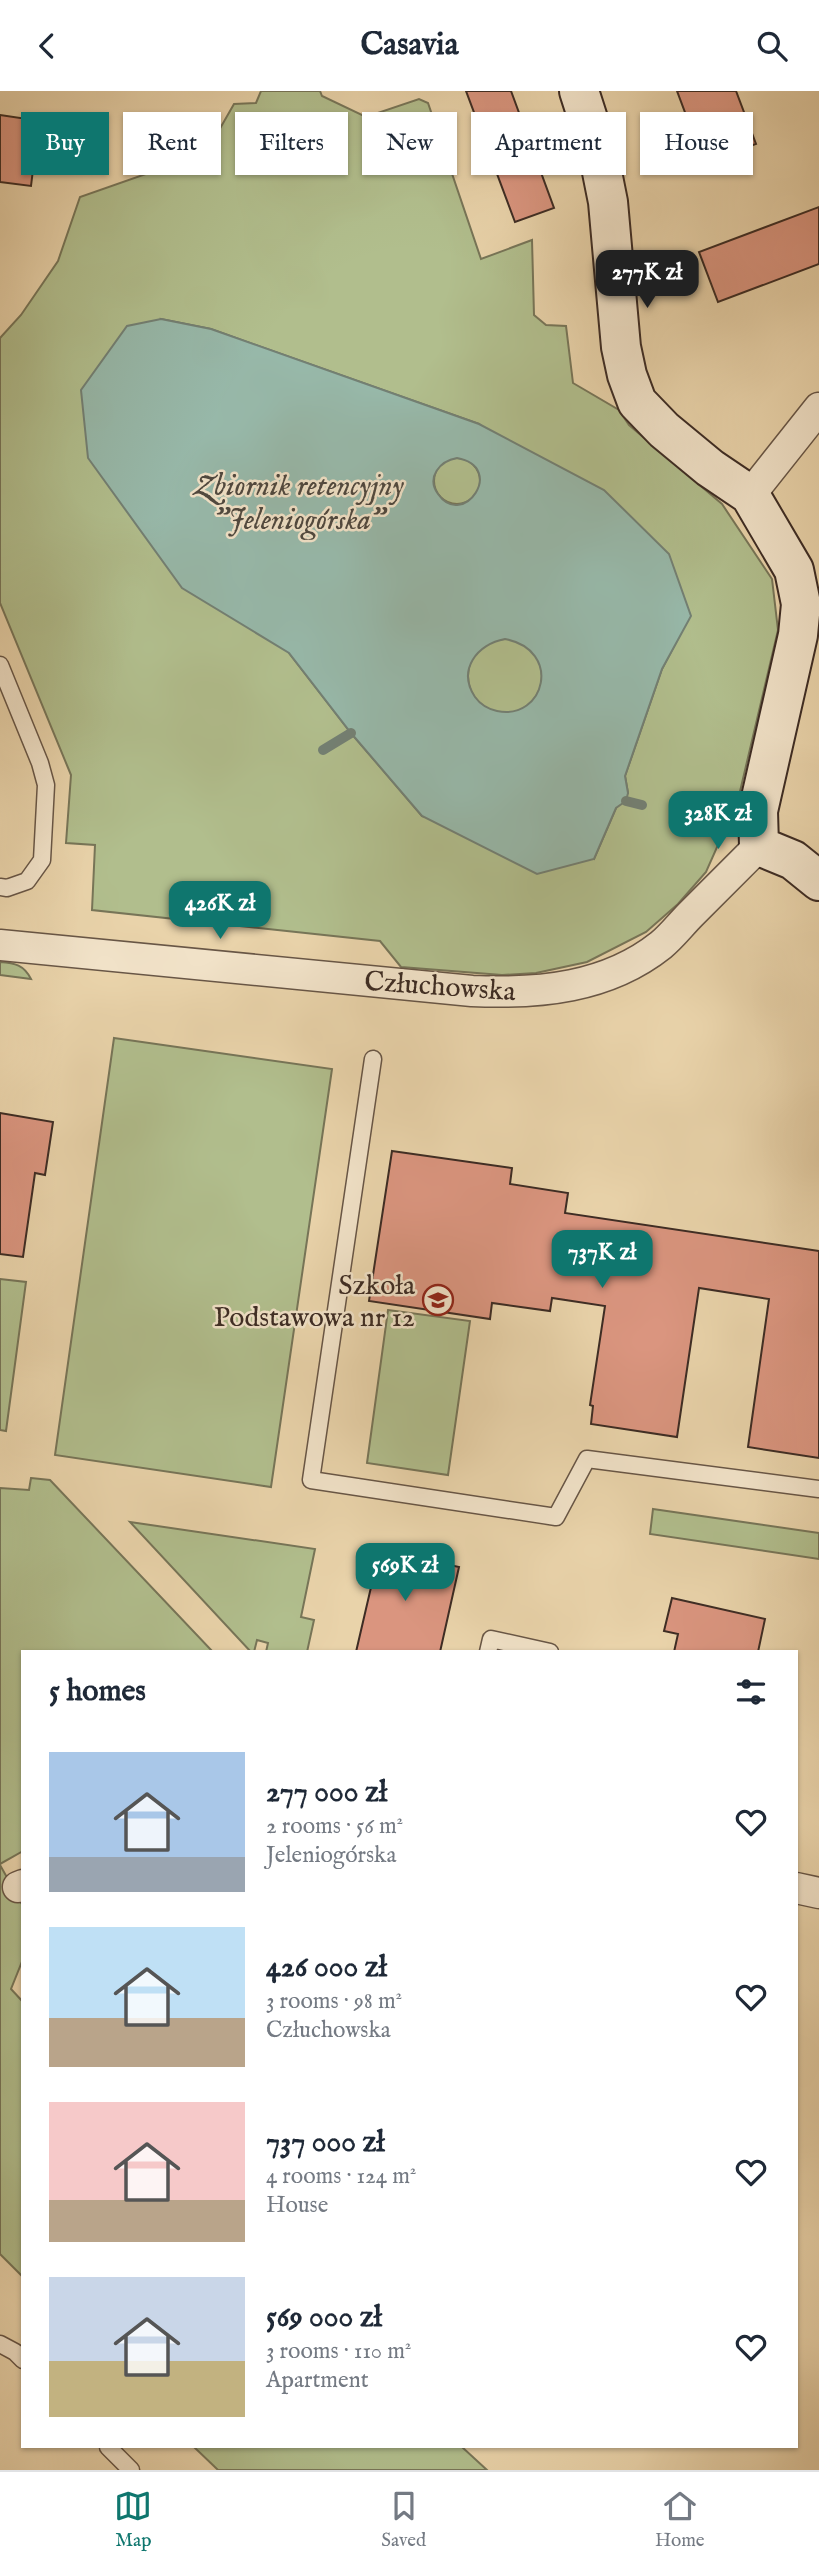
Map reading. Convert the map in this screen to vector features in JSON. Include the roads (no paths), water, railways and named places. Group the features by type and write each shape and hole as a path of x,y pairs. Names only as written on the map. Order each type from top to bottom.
{"street":[{"path":"579,91 597,148 608,202 621,347 637,402 664,430 710,468 750,495 794,570 801,604 798,635 758,811 759,845 793,860 819,881"},
{"path":"750,495 819,408"},
{"name":"Człuchowska","path":"0,945 472,992 511,993 549,989 584,984 621,969 660,945 759,845"},
{"path":"798,1888 819,1893"}],"lane":[{"path":"0,665 40,763 46,785 42,860 27,881 7,888 0,887"},
{"path":"373,1059 311,1480 555,1517 587,1459 819,1489"},
{"path":"488,1650 491,1639 541,1650"},
{"path":"0,2344 21,2358"},
{"path":"109,2448 131,2470"}],"water":[{"name":"Zbiornik retencyjny \"Jeleniogórska\"","path":"161,319 211,329 479,424 604,490 669,554 691,616 662,669 625,776 628,793 626,801 616,808 594,859 537,874 422,816 351,733 289,653 182,588 88,458 81,390 127,326","holes":["457,458 472,464 479,472 480,483 476,493 459,505 448,503 438,494 434,482 434,476 440,466","505,639 523,646 535,656 541,669 541,683 536,696 527,706 514,711 497,711 482,704 475,697 468,677 469,668 478,652"]}],"waterway":[{"path":"323,750 351,733"},
{"path":"626,801 642,805"}],"place":[{"name":"Szkoła Podstawowa nr 12","path":"438,1300"}]}
